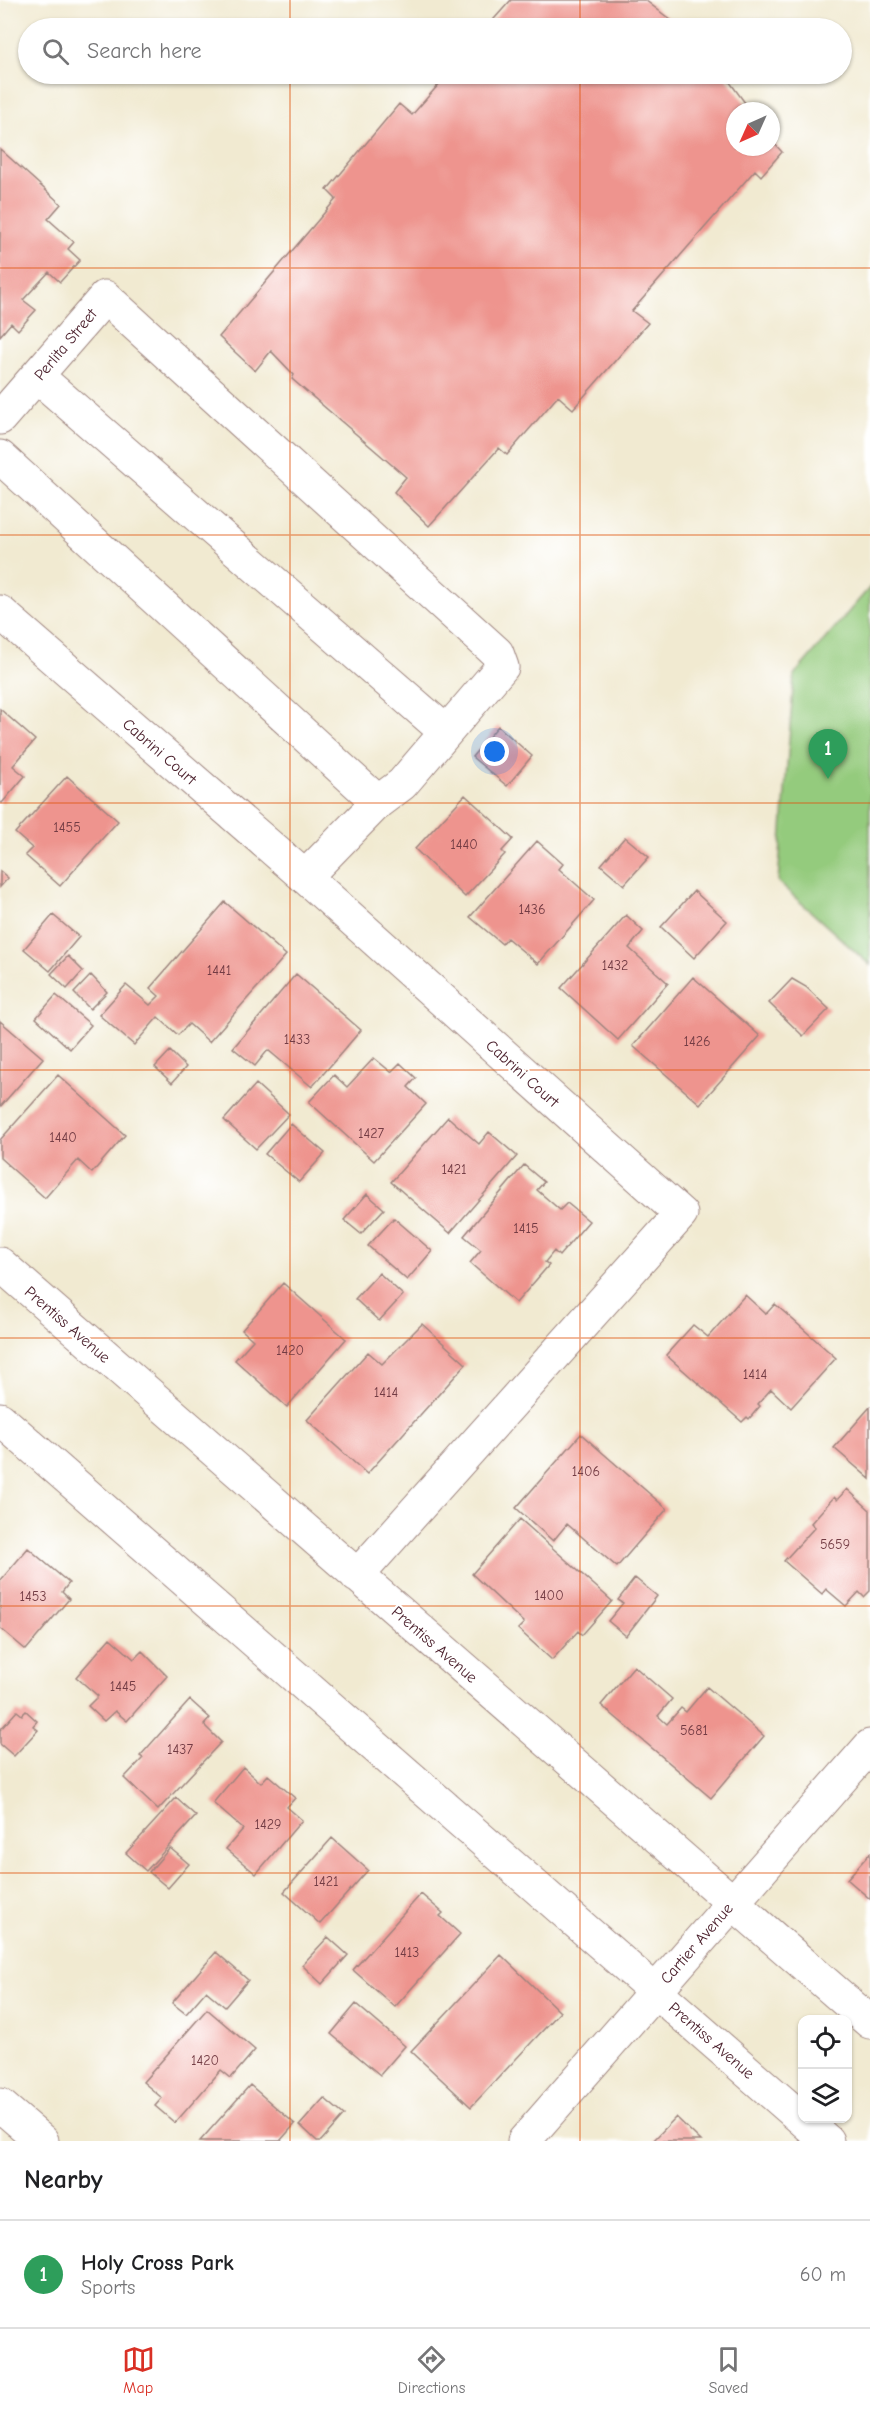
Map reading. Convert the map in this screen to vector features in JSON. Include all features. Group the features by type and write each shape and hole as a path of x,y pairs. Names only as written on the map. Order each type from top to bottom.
{"street":[{"name":"Perlita Street","path":"0,418 38,377 105,297 497,653 502,667 446,732"},
{"path":"38,377 446,732 402,784 378,802 305,877"},
{"path":"0,457 378,802"},
{"name":"Cabrini Court","path":"0,612 305,877 681,1214 357,1576"},
{"name":"Prentiss Avenue","path":"0,1264 870,2022"},
{"name":"Prentiss Avenue","path":"0,1419 827,2141"},
{"name":"Cartier Avenue","path":"524,2141 870,1746"},
{"path":"0,2104 42,2141"}],"green space":[{"path":"870,587 870,965 778,882 794,675"}],"building":[{"path":"511,0 645,0 668,18 495,18"},
{"path":"439,84 731,84 744,102 726,102 726,156 778,156 761,176 755,170 632,311 648,323 573,409 558,396 507,455 499,448 429,526 394,492 406,477 292,379 294,375 271,351 255,371 219,337 336,199 327,190 399,104 412,115"},
{"path":"0,149 61,204 48,219 74,242 68,249 80,260 60,282 49,272 23,300 36,310 18,330 11,323 0,336"},
{"path":"0,709 35,740 13,766 25,776 2,803 0,802"},
{"path":"498,726 532,756 507,786 472,757"},
{"path":"67,776 118,821 60,886 25,855 32,848 15,833"},
{"path":"465,795 513,839 502,851 505,854 465,897 415,849"},
{"path":"625,837 649,857 624,885 601,865"},
{"path":"537,841 563,864 559,869 594,900 538,964 507,938 502,944 470,917"},
{"path":"0,871 8,878 0,887"},
{"path":"694,891 727,921 694,958 661,927"},
{"path":"225,902 286,955 209,1042 189,1024 178,1035 158,1017 134,1045 99,1015 126,985 150,1005 159,996 150,988"},
{"path":"53,915 79,937 50,971 24,949"},
{"path":"626,915 643,931 629,948 668,983 618,1040 561,988"},
{"path":"68,956 83,971 67,989 51,974"},
{"path":"296,974 361,1030 312,1087 268,1050 255,1066 233,1048"},
{"path":"91,975 107,992 90,1009 74,993"},
{"path":"693,977 760,1036 700,1104 633,1046"},
{"path":"792,979 806,987 829,1009 803,1036 769,1003"},
{"path":"56,995 91,1025 70,1049 36,1018"},
{"path":"0,1021 43,1058 0,1107"},
{"path":"170,1051 186,1067 172,1083 155,1067"},
{"path":"374,1058 391,1072 400,1063 416,1078 408,1087 426,1104 374,1161 309,1102 334,1075 347,1087"},
{"path":"58,1075 125,1135 92,1173 78,1160 45,1198 0,1158 0,1140"},
{"path":"256,1084 289,1114 256,1149 224,1120"},
{"path":"448,1117 479,1144 489,1132 517,1156 450,1233 391,1182"},
{"path":"291,1124 325,1153 299,1182 265,1154"},
{"path":"524,1165 544,1182 537,1190 560,1210 567,1203 589,1221 559,1256 554,1251 545,1262 549,1265 516,1303 470,1263 481,1250 464,1236"},
{"path":"367,1194 384,1209 361,1234 344,1220"},
{"path":"394,1218 432,1251 407,1280 368,1246"},
{"path":"379,1273 403,1295 379,1321 355,1299"},
{"path":"283,1283 346,1339 287,1407 235,1360 253,1340 242,1330"},
{"path":"745,1295 766,1314 775,1304 836,1358 791,1408 771,1389 749,1419 747,1417 742,1422 666,1355 693,1325 708,1337"},
{"path":"422,1324 466,1364 367,1474 307,1420 368,1352 382,1364"},
{"path":"870,1407 870,1479 834,1448"},
{"path":"581,1434 667,1509 617,1567 567,1524 553,1541 516,1508"},
{"path":"847,1489 870,1510 870,1591 864,1597 859,1592 846,1606 826,1589 822,1594 784,1561 815,1527 811,1523 834,1497 837,1500"},
{"path":"520,1519 612,1601 582,1635 578,1631 552,1660 518,1629 524,1623 472,1574"},
{"path":"28,1548 69,1583 62,1592 69,1599 26,1650 0,1628 0,1581"},
{"path":"635,1578 657,1596 626,1636 608,1621 623,1603 618,1600"},
{"path":"110,1638 134,1659 142,1651 167,1676 127,1721 115,1711 104,1721 88,1706 98,1696 76,1677"},
{"path":"634,1666 672,1699 658,1716 667,1724 681,1708 686,1712 707,1687 764,1736 711,1798 601,1705"},
{"path":"190,1700 210,1718 204,1725 221,1742 158,1810 124,1778 143,1758 140,1756"},
{"path":"17,1711 22,1715 26,1711 37,1721 33,1726 38,1730 14,1756 0,1744 0,1730"},
{"path":"243,1767 261,1783 268,1775 295,1798 287,1807 302,1820 256,1874 226,1849 243,1829 213,1803"},
{"path":"176,1798 196,1816 146,1871 126,1853"},
{"path":"332,1838 368,1870 320,1924 284,1892"},
{"path":"170,1848 189,1864 168,1888 149,1872"},
{"path":"870,1853 870,1899 847,1879"},
{"path":"421,1894 443,1913 440,1916 460,1934 395,2007 353,1970"},
{"path":"328,1937 348,1955 322,1984 302,1965"},
{"path":"216,1952 248,1980 225,2007 206,1991 186,2014 172,2003"},
{"path":"501,1955 560,2012 471,2107 411,2051"},
{"path":"356,2004 405,2046 380,2075 331,2034"},
{"path":"207,2009 255,2050 231,2078 221,2070 175,2123 155,2106 162,2098 143,2082"},
{"path":"250,2085 295,2124 280,2141 200,2141"},
{"path":"324,2098 344,2115 321,2141 317,2141 300,2125"},
{"path":"676,2117 701,2141 653,2141"}],"place":[{"name":"Holy Cross Park","path":"828,779"}]}
